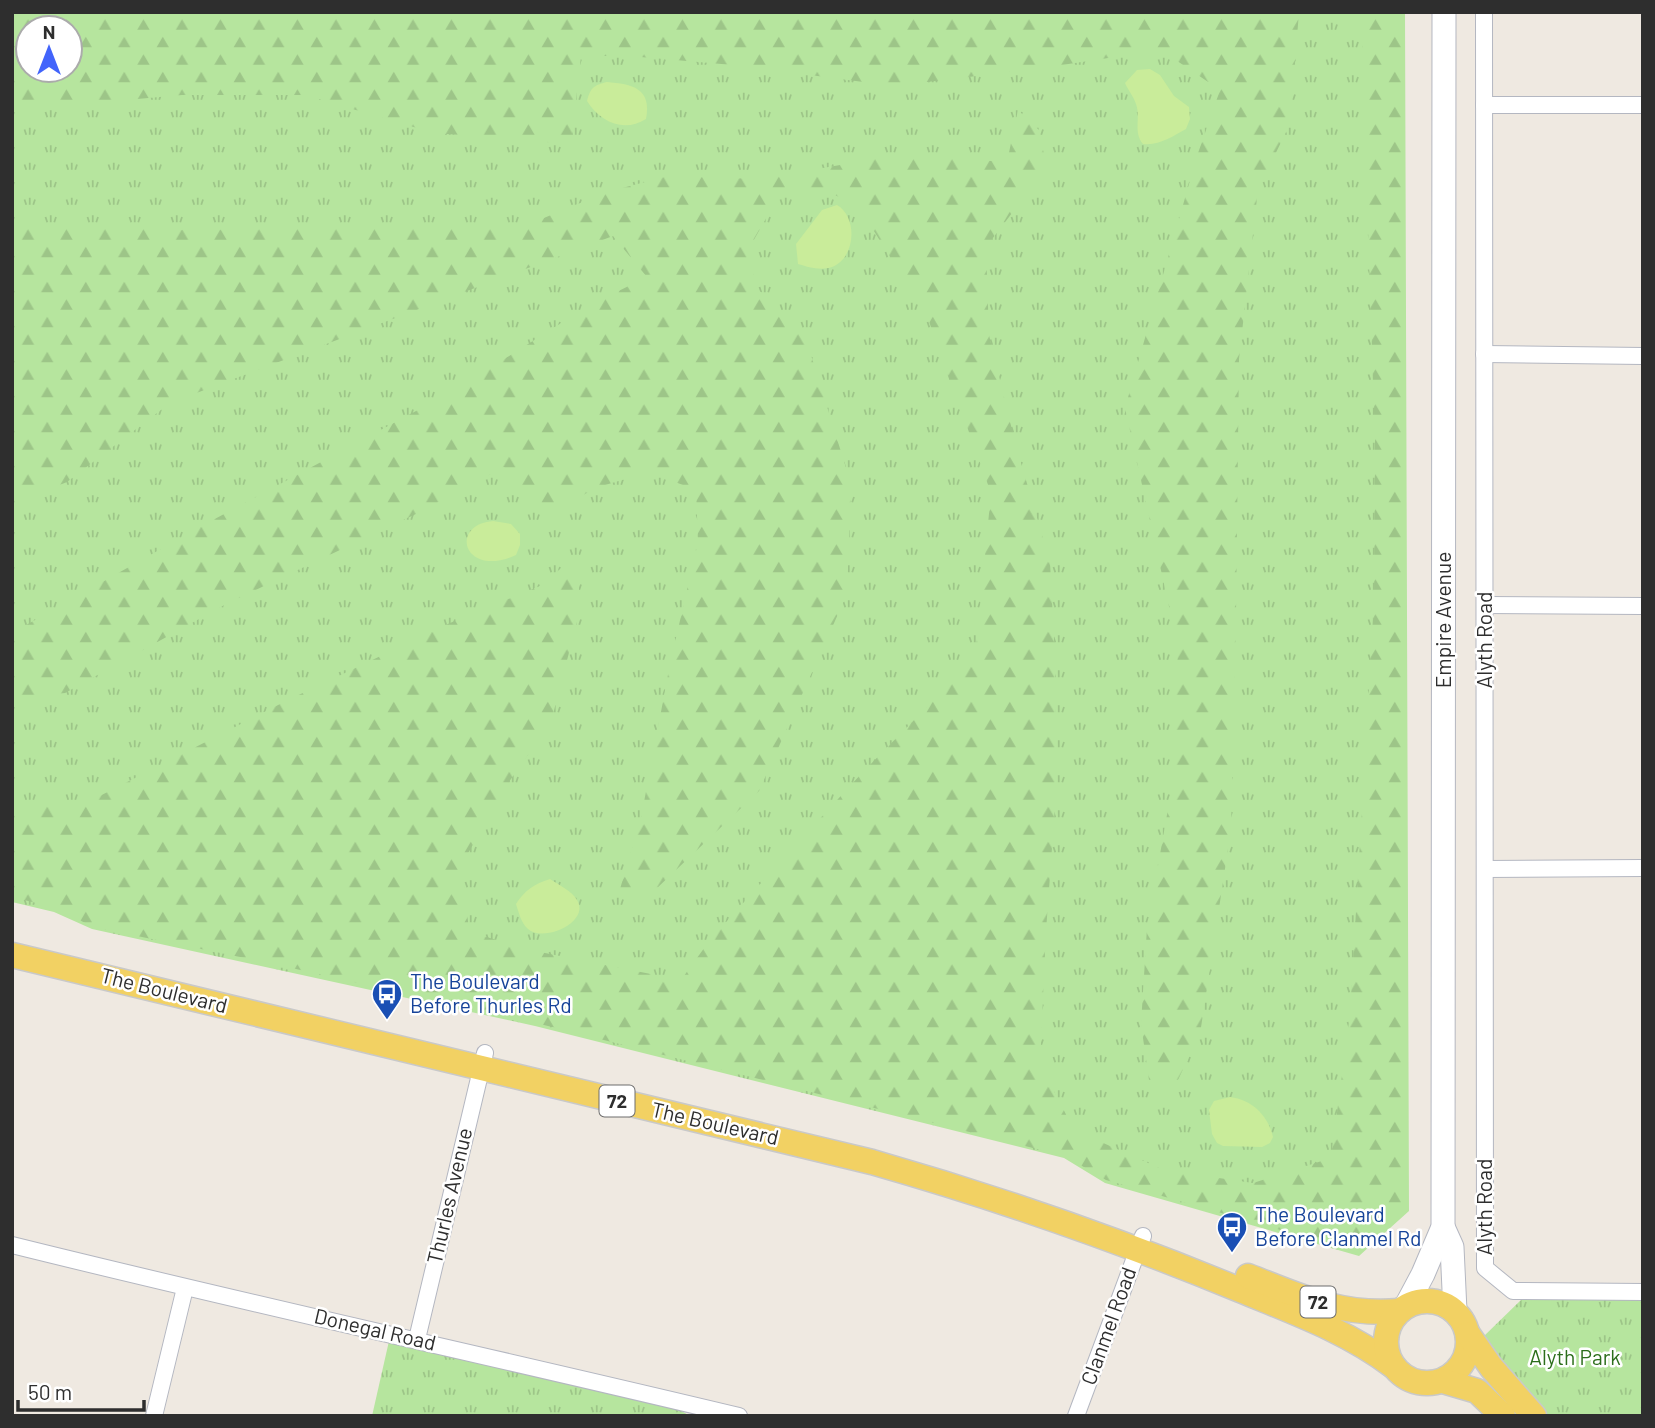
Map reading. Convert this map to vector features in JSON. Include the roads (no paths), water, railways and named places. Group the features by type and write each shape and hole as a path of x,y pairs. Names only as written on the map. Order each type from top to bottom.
{"main road":[{"name":"Empire Avenue","path":"1403,1309 1423,1274 1443,1227 1444,12"},
{"name":"The Boulevard","path":"12,940 872,1162 1140,1243 1320,1303 1360,1312 1403,1309"},
{"name":"The Boulevard","path":"12,955 483,1060"},
{"name":"Empire Avenue","path":"1443,1227 1452,1247 1455,1311"},
{"name":"The Boulevard","path":"1140,1243 1324,1325 1367,1346 1393,1366"},
{"name":"72","path":"1403,1309 1428,1301 1439,1302 1455,1311"},
{"path":"1393,1366 1388,1355 1387,1333 1403,1309"},
{"path":"1443,1381 1461,1367 1469,1346 1465,1324 1455,1311"},
{"path":"1468,1334 1491,1367 1534,1416"},
{"name":"72","path":"1393,1366 1410,1380 1421,1383 1443,1381 1477,1391 1503,1416"}],"street":[{"name":"Alyth Road","path":"1484,12 1485,1268 1513,1291 1643,1293"},
{"path":"1484,106 1643,104"},
{"path":"1484,354 1643,356"},
{"path":"1485,605 1643,606"},
{"path":"1485,869 1643,868"},
{"name":"Thurles Avenue","path":"416,1339 483,1060"},
{"name":"Clanmel Road","path":"1076,1416 1140,1243"},
{"name":"Donegal Road","path":"12,1245 185,1288 416,1339 738,1416"},
{"path":"154,1416 185,1288"}],"place":[{"name":"The Boulevard Before Thurles Rd","path":"387,1021"},
{"name":"The Boulevard Before Clanmel Rd","path":"1232,1254"}],"park label":[{"name":"Alyth Park","path":"1575,1358"}]}
